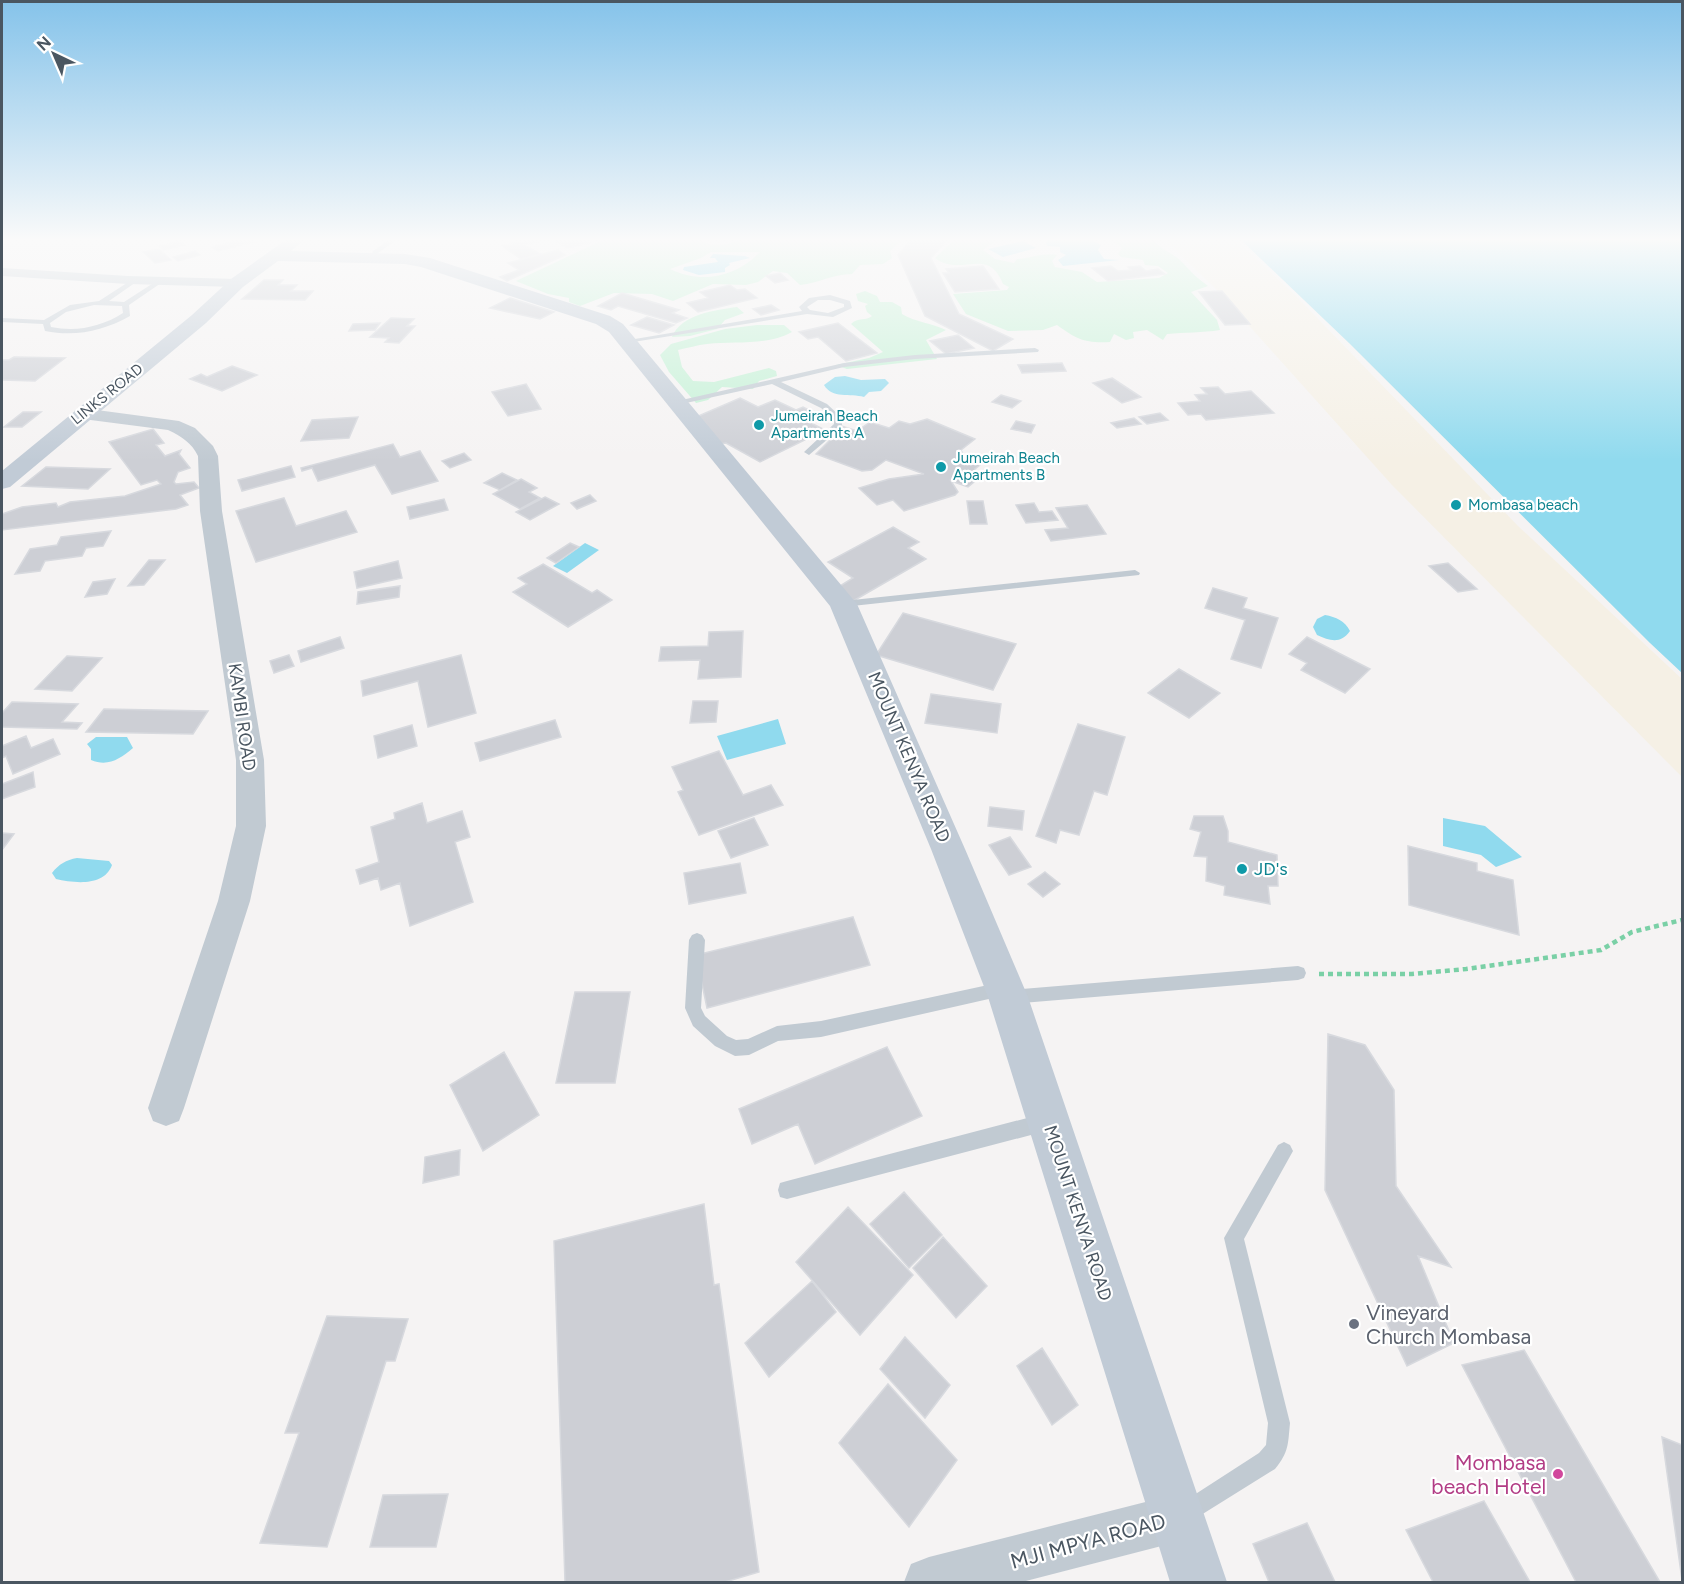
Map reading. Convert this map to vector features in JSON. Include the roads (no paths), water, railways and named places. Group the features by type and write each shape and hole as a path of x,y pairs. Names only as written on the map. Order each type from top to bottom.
{"main road":[{"name":"LINKS ROAD","path":"2,482 205,313"},
{"name":"MOUNT KENYA ROAD","path":"587,313 616,327 843,604 948,849 1006,993 1199,1582"}],"street":[{"name":"KAMBI ROAD","path":"82,414 172,425 188,432 203,446 208,456 212,511 250,760 251,826 234,901 166,1108"},
{"name":"MJI MPYA ROAD","path":"929,1582 1177,1518"}],"lane":[{"path":"2,320 46,322 59,313"},
{"path":"46,322 48,329 65,333 90,330 113,323 127,313"},
{"path":"627,341 801,313"},
{"path":"812,313 823,315 841,313"},
{"path":"677,402 868,362 964,353 1035,350"},
{"path":"773,381 824,406 838,418 839,425 809,452"},
{"path":"843,604 1135,573"},
{"path":"697,940 693,1008 699,1021 706,1028 721,1041 735,1048 749,1047 777,1034 821,1029 1006,993 1298,973"},
{"path":"787,1190 1048,1121"},
{"path":"1177,1518 1267,1461 1277,1450 1279,1423 1234,1238 1284,1151"}],"water":[{"path":"1317,313 1682,313 1682,673 1650,643"},
{"path":"845,376 861,380 885,379 889,383 881,391 869,392 864,397 836,394 824,385 835,377"},
{"path":"585,543 599,550 567,573 553,566"},
{"path":"1325,615 1340,620 1346,625 1350,631 1347,635 1335,640 1317,635 1313,627 1317,619"},
{"path":"778,719 786,744 727,760 717,736"},
{"path":"96,737 127,737 133,748 114,761 97,762 91,760 91,749 87,744"},
{"path":"1443,818 1485,826 1522,857 1496,867 1481,855 1443,846"},
{"path":"77,858 109,861 112,865 102,877 88,882 56,879 52,873 57,867"}],"place":[{"name":"Jumeirah Beach Apartments A","path":"759,425"},
{"name":"Jumeirah Beach Apartments B","path":"941,467"},
{"name":"Mombasa beach","path":"1456,505"},
{"name":"JD's","path":"1242,869"},
{"name":"Vineyard Church Mombasa","path":"1354,1324"},
{"name":"Mombasa beach Hotel","path":"1558,1474"}]}
